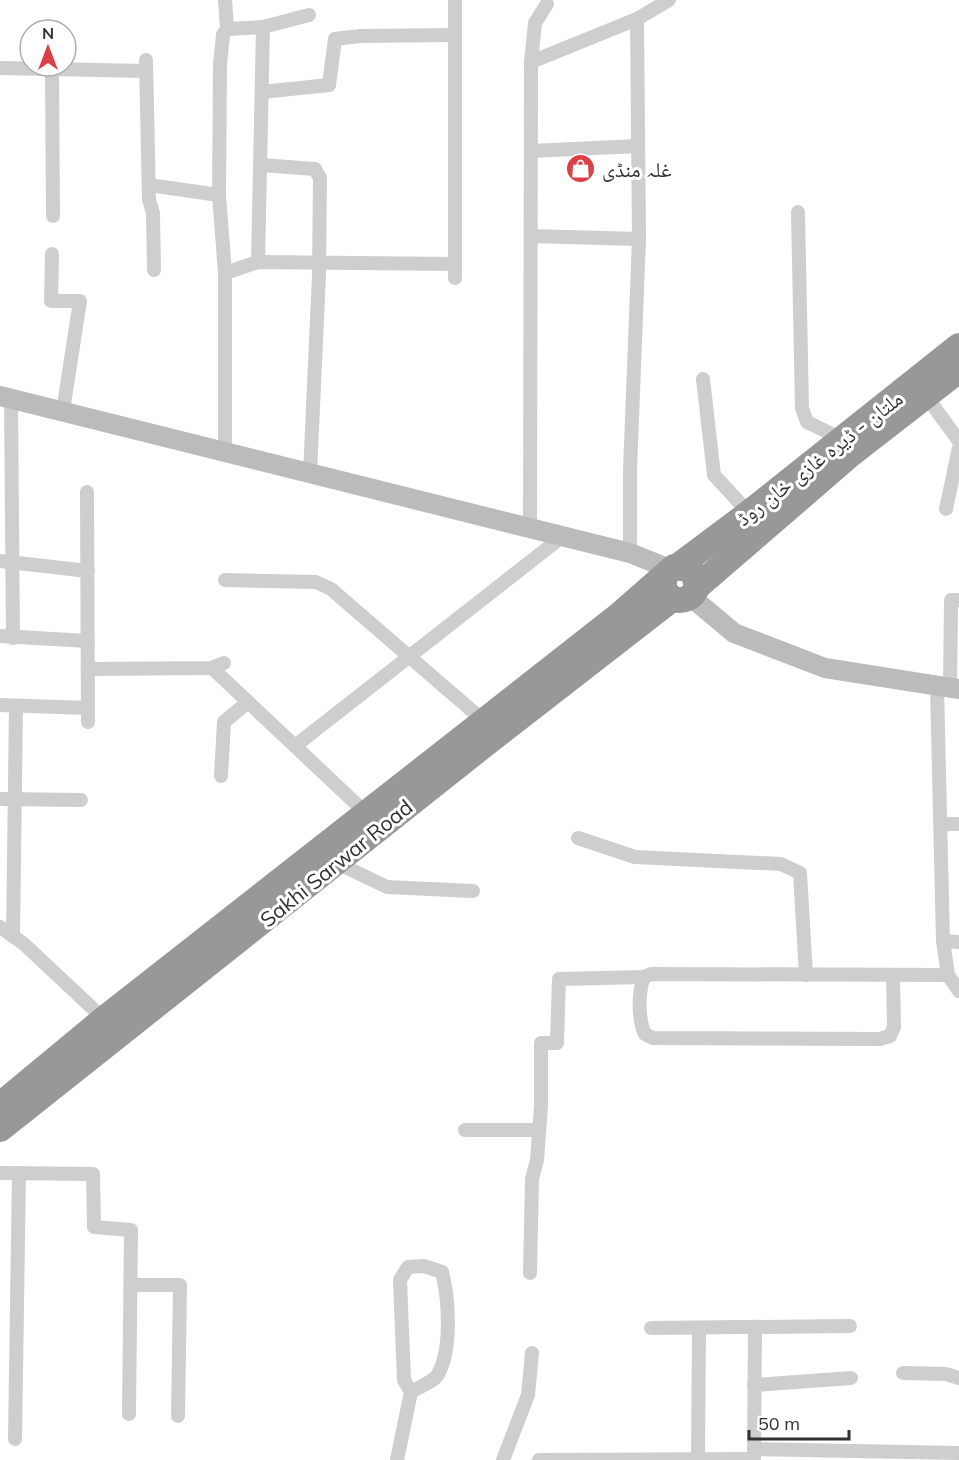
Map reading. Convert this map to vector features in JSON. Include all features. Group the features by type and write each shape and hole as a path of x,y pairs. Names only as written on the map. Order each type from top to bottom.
{"highway":[{"name":"ملتان - ڈیرہ غازی خان روڈ","path":"679,583 749,513 959,346"},
{"name":"ملتان - ڈیرہ غازی خان روڈ","path":"679,583 959,370"},
{"name":"Sakhi Sarwar Road","path":"0,1105 104,1019 485,722 679,583"},
{"name":"Sakhi Sarwar Road","path":"0,1129 337,863 679,583"}],"main road":[{"path":"5,397 630,553 679,583 734,633 825,668 949,688"}],"street":[{"path":"225,0 227,29 223,35 220,64 219,195 225,273 225,452"},
{"path":"454,278 456,0"},
{"path":"531,62 637,19 669,0"},
{"path":"530,528 531,62 535,23 547,4"},
{"path":"227,29 263,27 309,15"},
{"path":"630,553 630,470 639,239 637,19"},
{"path":"258,262 263,27"},
{"path":"262,92 329,85 335,39 360,36 455,35"},
{"path":"78,68 146,66 149,200 153,213 154,270"},
{"path":"0,68 18,68"},
{"path":"52,78 52,216"},
{"path":"531,151 638,146"},
{"path":"261,165 315,169 318,172 319,263 310,473"},
{"path":"149,185 219,195"},
{"path":"798,212 802,408 807,422 843,439"},
{"path":"531,236 639,239"},
{"path":"52,254 51,301 80,301 63,411"},
{"path":"225,273 258,262 454,264"},
{"path":"703,379 714,475 749,513"},
{"path":"926,396 959,441"},
{"path":"5,397 7,637 88,641"},
{"path":"946,509 959,448"},
{"path":"0,705 88,715 87,492"},
{"path":"295,746 563,537"},
{"path":"6,562 88,571"},
{"path":"225,580 316,582 331,589 485,722"},
{"path":"959,600 951,600 949,688 941,824 943,941 948,975 959,992"},
{"path":"88,669 218,665 248,702 367,814"},
{"path":"221,776 224,722 248,702"},
{"path":"13,936 16,706"},
{"path":"0,799 81,800"},
{"path":"941,824 959,824"},
{"path":"578,838 635,857 781,864 800,873 806,975"},
{"path":"337,863 387,887 473,891"},
{"path":"0,927 13,936 104,1019"},
{"path":"943,941 959,942"},
{"path":"530,1273 532,1179 537,1160 539,1130 541,1043 557,1043 559,980 644,977 651,974 948,975"},
{"path":"644,977 641,1026 645,1034 653,1038 880,1039 890,1036 894,1027 893,975"},
{"path":"465,1130 539,1130"},
{"path":"0,1173 93,1174 94,1227 131,1230 129,1414"},
{"path":"15,1439 19,1173"},
{"path":"397,1460 411,1392 404,1380 400,1280 408,1267 424,1266 442,1272 446,1287 447,1348 438,1376 411,1392"},
{"path":"131,1285 180,1286 178,1416"},
{"path":"754,1456 755,1326"},
{"path":"651,1328 850,1326"},
{"path":"698,1460 699,1328"},
{"path":"503,1460 528,1395 532,1353"},
{"path":"903,1373 946,1374 959,1378"},
{"path":"754,1385 851,1378"},
{"path":"539,1460 698,1460 754,1456 959,1454"}],"place":[{"name":"غلہ منڈی","path":"581,169"}]}
